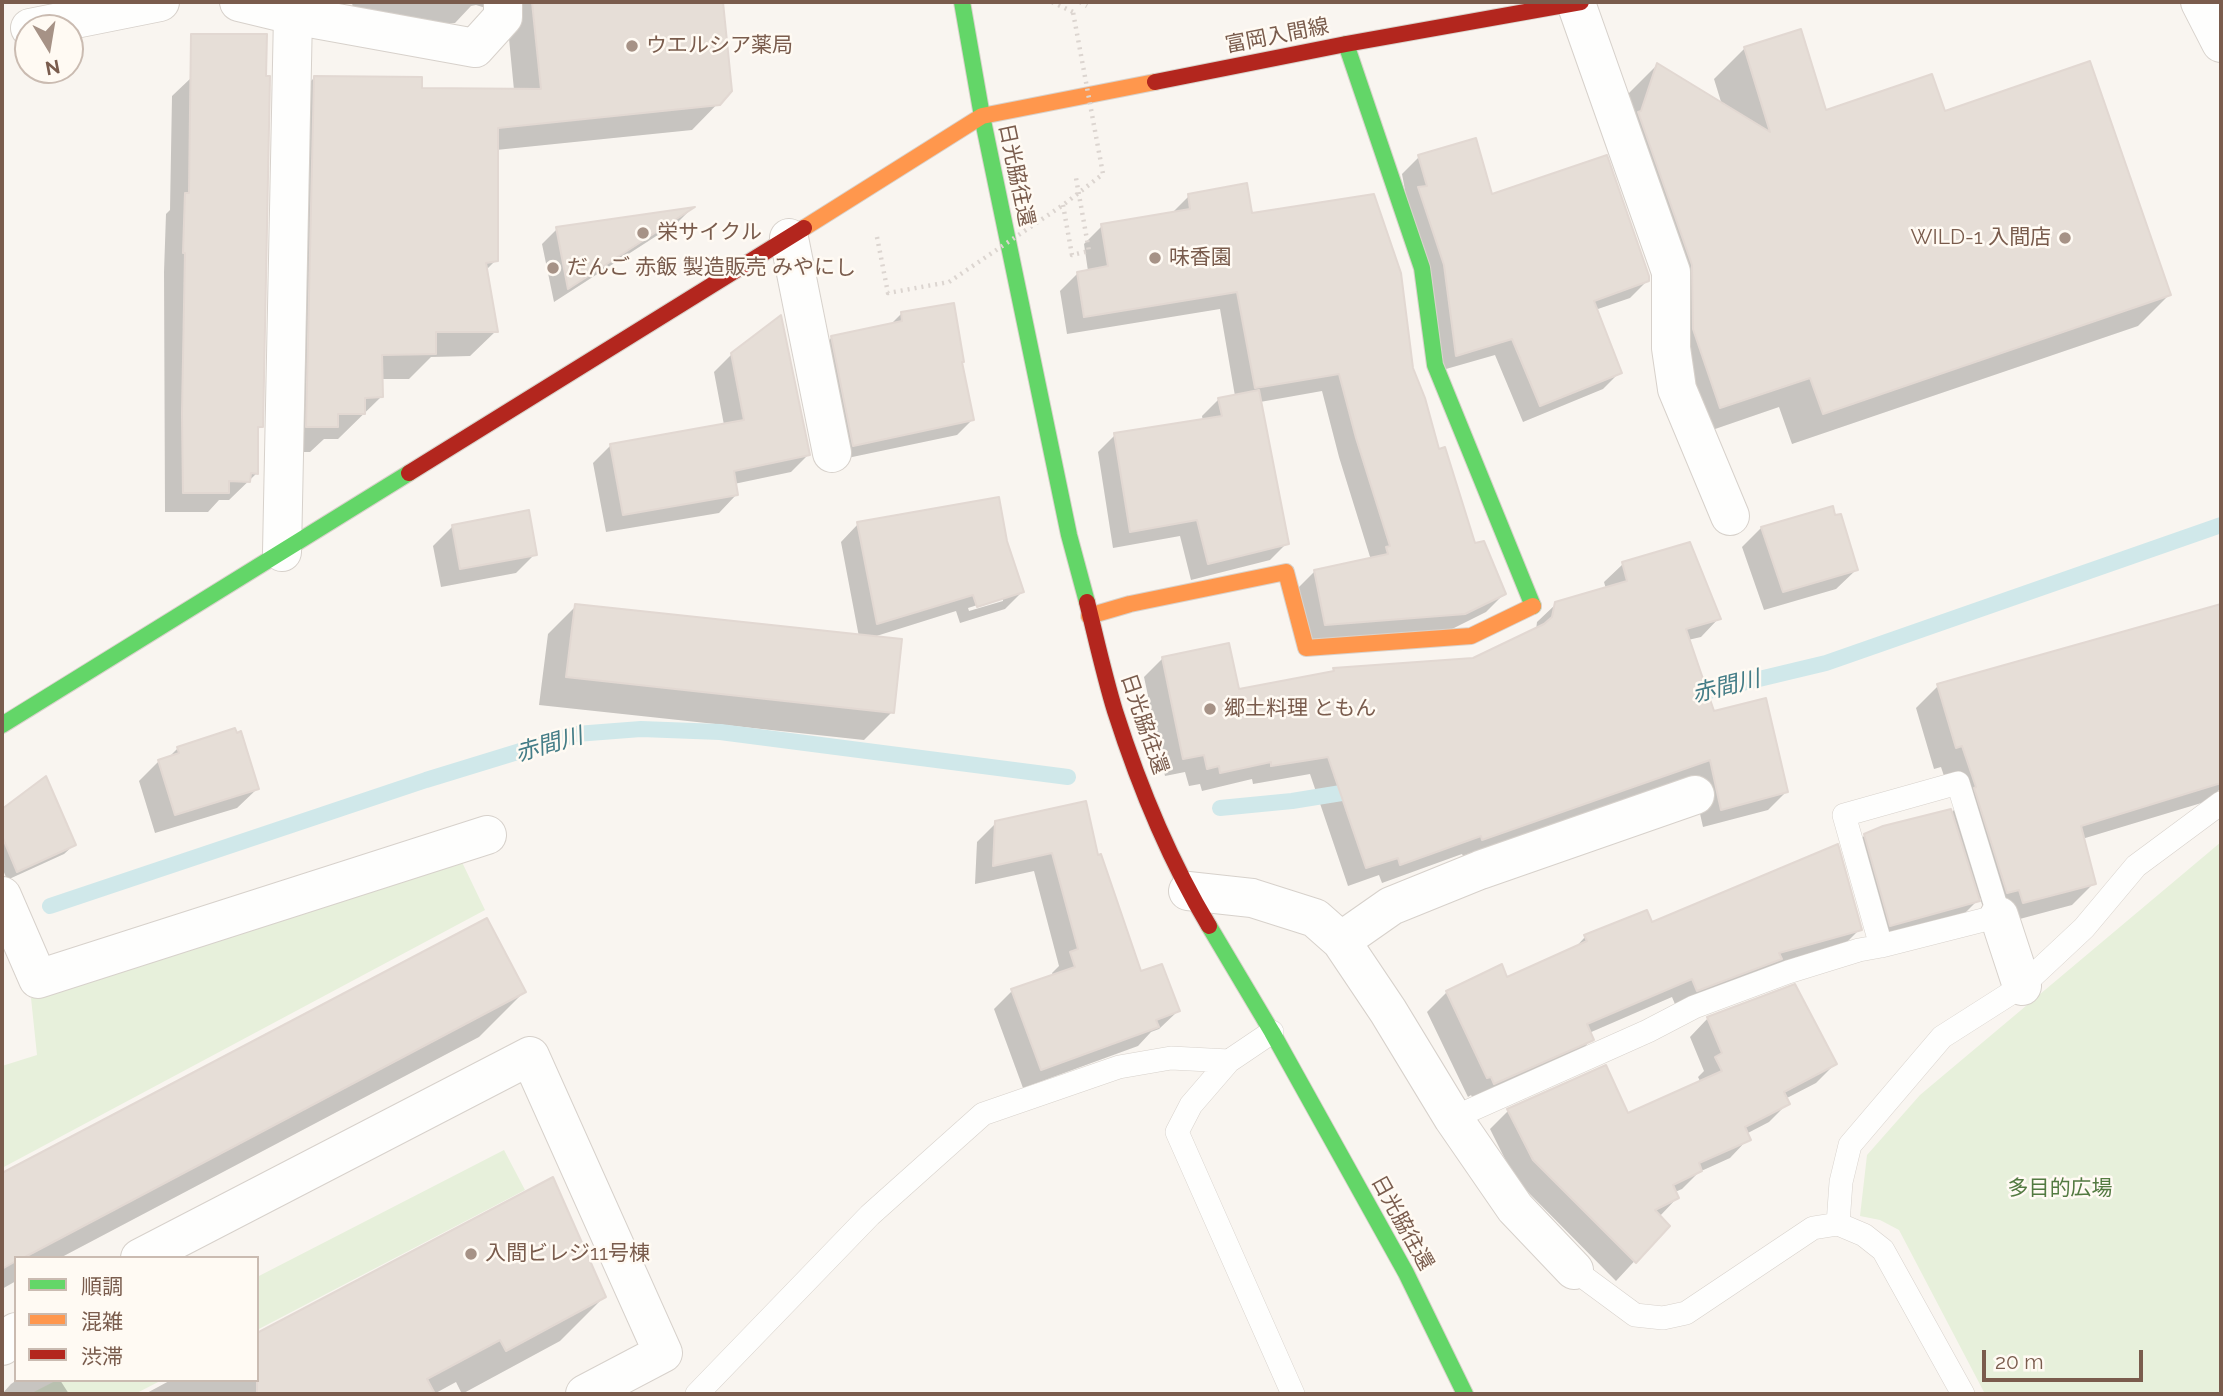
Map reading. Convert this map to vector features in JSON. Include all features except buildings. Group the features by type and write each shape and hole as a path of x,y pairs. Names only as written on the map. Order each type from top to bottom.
{"main road":[{"name":"日光脇往還","path":"962,2 982,116 1069,535 1115,711 1148,799 1188,891 1272,1032 1406,1273 1465,1394"},
{"name":"富岡入間線","path":"982,116 1346,44 1450,13 1578,2"},
{"path":"1089,616 1130,604 1286,572 1306,648 1471,636 1534,606 1435,365 1422,268 1346,44"},
{"path":"2,726 982,116"}],"street":[{"path":"84,17 160,2"},
{"path":"239,2 293,15 475,48 503,17 503,2"},
{"path":"1578,2 1671,272 1671,348 1677,389 1730,516"},
{"path":"2200,2 2221,43"},
{"path":"282,552 293,15"},
{"path":"789,238 832,453"},
{"path":"1341,941 1391,906 1454,880 1695,795"},
{"path":"2,896 38,979 487,835"},
{"path":"1188,891 1252,898 1315,918 1341,941 1388,1011 1453,1118 1515,1208 1574,1270"},
{"path":"1998,916 2022,986"},
{"path":"144,1256 530,1056 663,1353 585,1394"}],"lane":[{"path":"1453,1118 1648,1031 1694,1007 1788,972 1859,950 1881,946 1998,916 1958,783 1844,816 1881,946"},
{"path":"1838,1224 1841,1182 1850,1145 1942,1037 2022,986 2084,928 2136,866 2221,803"},
{"path":"1272,1032 1229,1061 1191,1105 1177,1132 1293,1394"},
{"path":"697,1394 870,1215 983,1114 1119,1067 1171,1058 1229,1061"},
{"path":"1574,1270 1635,1315 1663,1318 1686,1313 1813,1228 1838,1224 1864,1235 1884,1250 1963,1394"}],"path":[{"path":"876,233 888,293 949,282 1063,205 1103,174 1073,12 1052,2"},
{"path":"1080,2 1087,6"},
{"path":"1063,205 1072,255 1089,251 1076,178"}],"green space":[{"name":"多目的広場","path":"2221,842 2221,1394 1985,1394 1899,1230 1880,1220 1860,1216 1867,1155 1920,1095"},
{"path":"460,858 485,910 2,1168 2,1066 37,1055 31,998"},
{"path":"504,1150 525,1190 259,1329 259,1276"},
{"path":"53,1382 158,1382 135,1394 30,1394"}],"waterway":[{"name":"赤間川","path":"1688,696 1826,663 2221,525"},
{"name":"赤間川","path":"50,906 426,780 576,734 641,729 720,732 1068,777"},
{"name":"赤間川","path":"1220,808 1292,801 1360,790"}],"traffic: fast":[{"path":"962,2 982,116 1069,535 1087,602"},
{"path":"1346,44 1422,268 1435,365 1533,606"},
{"path":"2,725 409,473"},
{"path":"1209,926 1272,1032 1406,1273 1465,1394"}],"traffic: slow":[{"path":"804,228 982,116 1155,82"},
{"path":"1089,616 1130,604 1286,572 1306,648 1471,636 1533,606"}],"traffic: jam":[{"path":"1155,82 1581,2"},
{"path":"409,473 804,228"},
{"path":"1087,602 1111,697 1134,766 1168,848 1209,926"}],"place":[{"name":"ウエルシア薬局","path":"632,46"},
{"name":"栄サイクル","path":"643,233"},
{"name":"WILD-1 入間店","path":"2065,238"},
{"name":"味香園","path":"1155,258"},
{"name":"だんご 赤飯 製造販売 みやにし","path":"553,268"},
{"name":"郷土料理 ともん","path":"1210,709"},
{"name":"入間ビレジ11号棟","path":"471,1254"}]}
